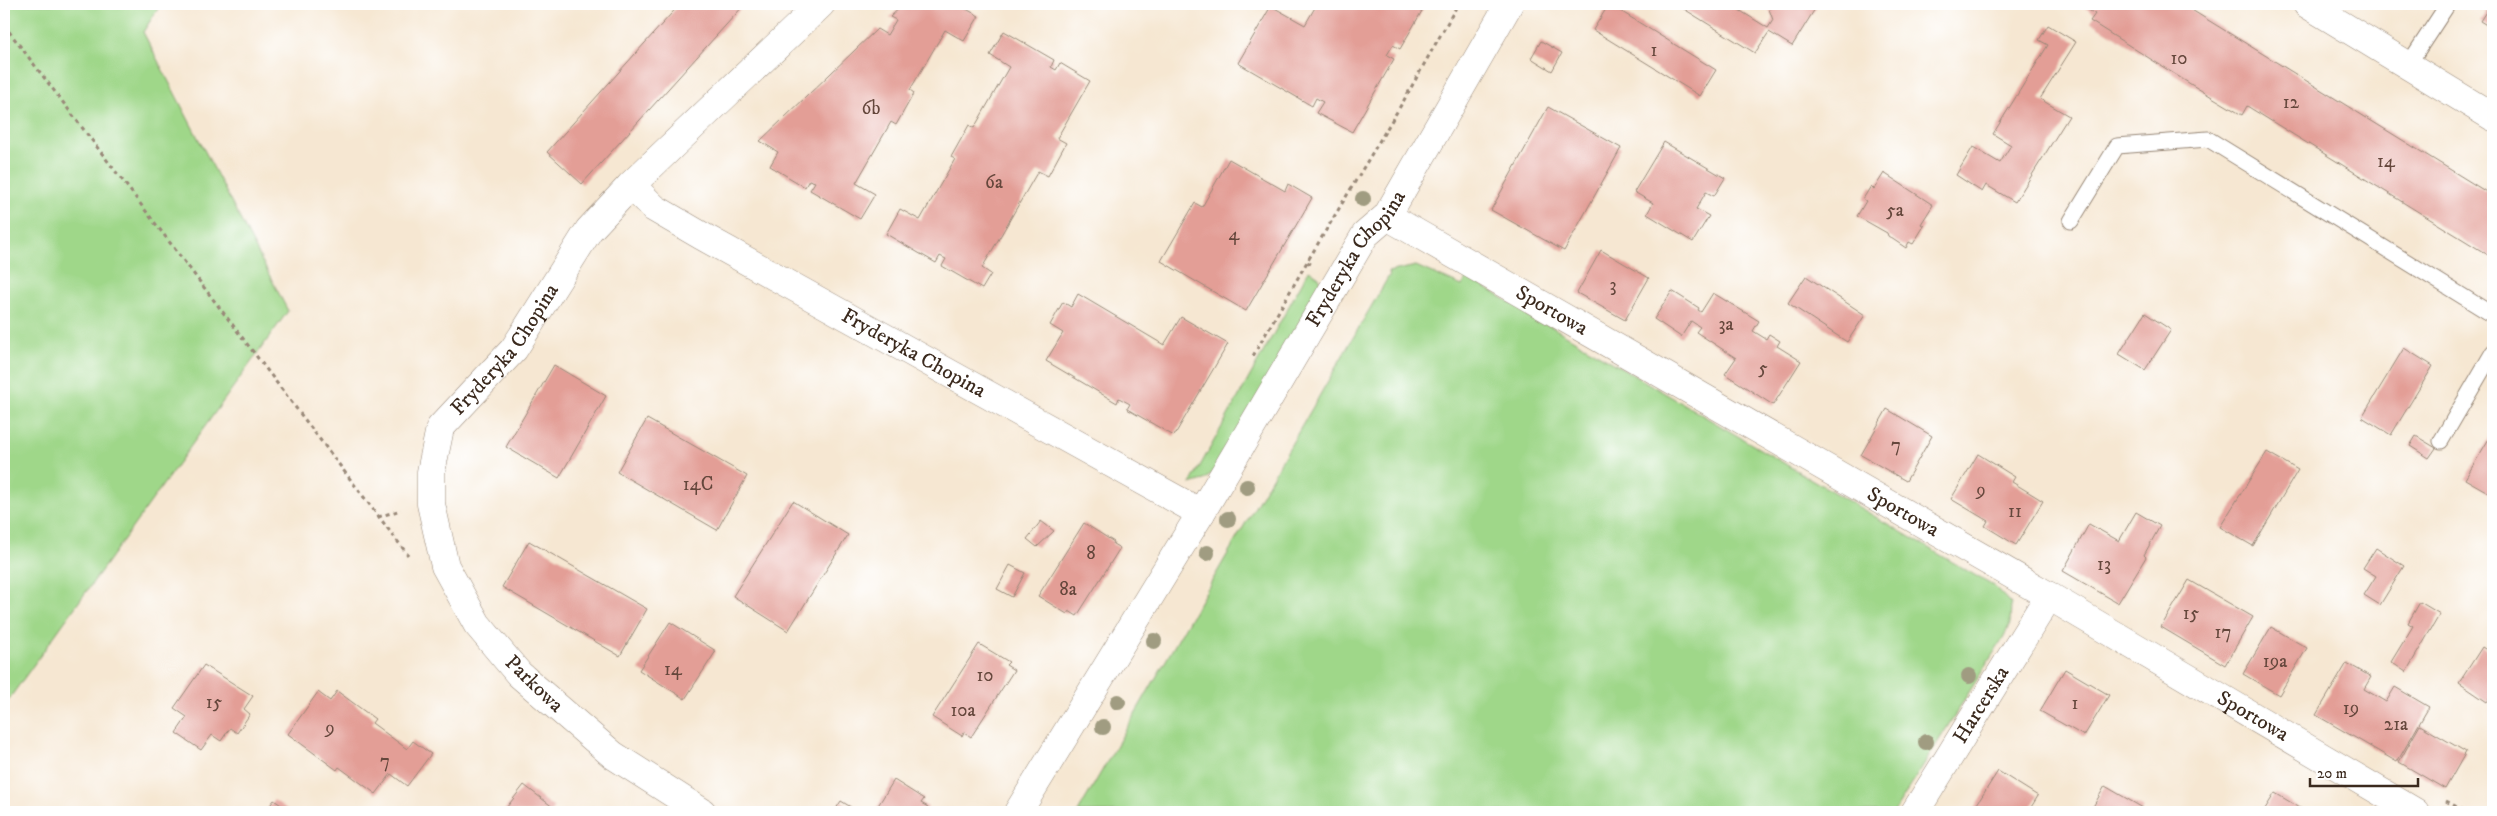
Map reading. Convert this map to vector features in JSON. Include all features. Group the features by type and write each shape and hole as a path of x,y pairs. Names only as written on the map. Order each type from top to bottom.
{"street":[{"name":"Fryderyka Chopina","path":"431,504 431,472 440,428 514,349 589,230 632,185 821,4"},
{"name":"Fryderyka Chopina","path":"1018,812 1201,513 1365,235 1387,216 1509,4"},
{"path":"2307,4 2493,118"},
{"name":"Fryderyka Chopina","path":"632,185 654,208 702,236 1201,513"},
{"name":"Sportowa","path":"1387,216 2049,596 2416,812"},
{"name":"Parkowa","path":"431,504 446,566 477,624 519,674 613,755 702,812"},
{"name":"Harcerska","path":"1915,812 2049,596"}],"lane":[{"path":"2408,65 2448,4"},
{"path":"2072,221 2117,146 2208,140 2493,315"},
{"path":"2441,441 2493,352"}],"path":[{"path":"1312,265 1307,262 1404,100 1458,4"},
{"path":"4,25 412,562"},
{"path":"378,517 399,511"},
{"path":"2440,798 2466,812"}],"green space":[{"path":"4,4 161,4 143,32 288,311 4,706"},
{"path":"1416,266 1462,286 1467,277 1995,587 2011,604 2010,624 2003,638 1894,812 1078,812 1390,274 1388,272"},
{"path":"1309,270 1319,277 1322,295 1217,470 1204,480 1190,484"}],"building":[{"path":"680,4 745,4 582,184 547,152"},
{"path":"904,4 957,4 979,16 964,41 945,30 910,90 914,93 896,125 891,122 856,183 875,194 860,219 810,190 815,182 809,180 805,187 770,166 778,152 760,141 877,29 887,35 896,20 890,17"},
{"path":"1317,4 1426,4 1400,49 1393,45 1387,55 1394,59 1352,132 1316,113 1323,102 1316,98 1312,106 1238,63 1271,6 1305,25"},
{"path":"1609,4 1716,70 1700,96 1593,30"},
{"path":"1676,4 1738,4 1741,6 1739,10 1768,28 1773,20 1769,9 1776,4 1818,4 1792,46 1769,32 1755,53"},
{"path":"2079,4 2182,4 2493,196 2493,258 2247,106 2242,115 2192,85 2090,21 2095,14"},
{"path":"2491,4 2493,4 2493,29 2480,21"},
{"path":"2048,25 2076,42 2040,99 2069,116 2015,202 1986,185 1982,192 1956,175 1973,147 2000,163 2011,145 1993,134 2048,45 2039,40"},
{"path":"1004,31 1054,60 1051,67 1056,70 1060,63 1090,81 1057,138 1066,143 1048,176 1038,171 982,268 991,274 982,289 942,266 946,259 940,256 936,263 886,234 900,209 920,220 955,159 951,157 969,125 974,128 1009,67 990,55"},
{"path":"1541,41 1562,53 1552,71 1531,58"},
{"path":"1548,107 1621,148 1564,251 1491,210"},
{"path":"1664,142 1725,178 1714,196 1706,192 1696,209 1709,216 1693,242 1647,214 1653,203 1634,192"},
{"path":"1229,159 1285,191 1288,184 1312,198 1246,311 1161,261 1195,203 1202,207"},
{"path":"1884,173 1933,205 1921,224 1924,226 1913,244 1909,242 1906,248 1888,236 1887,233 1857,216 1866,201 1863,199 1871,186 1874,189"},
{"path":"1601,250 1649,278 1625,320 1577,293"},
{"path":"1806,276 1865,315 1847,342 1788,303"},
{"path":"1672,291 1699,308 1698,310 1701,312 1713,293 1759,321 1753,331 1766,339 1769,334 1780,341 1777,346 1801,361 1773,405 1725,374 1736,358 1696,332 1700,327 1691,321 1681,337 1654,319"},
{"path":"1078,294 1164,345 1181,317 1228,344 1174,436 1127,409 1130,404 1119,398 1117,403 1046,361 1063,333 1050,325 1063,302 1071,307"},
{"path":"2145,313 2171,330 2145,370 2119,354"},
{"path":"2404,348 2433,366 2391,435 2362,417"},
{"path":"554,365 606,396 559,478 506,447"},
{"path":"1887,409 1932,436 1906,481 1861,455"},
{"path":"647,419 747,476 717,530 617,472"},
{"path":"2493,432 2493,495 2465,479"},
{"path":"2416,436 2436,448 2429,458 2410,446"},
{"path":"2267,452 2298,470 2253,546 2220,527"},
{"path":"1978,454 2015,477 2012,482 2043,501 2016,545 1985,526 1988,521 1951,499"},
{"path":"793,501 848,535 788,631 733,596"},
{"path":"2136,512 2160,526 2144,555 2146,557 2118,603 2063,571 2089,524 2119,541"},
{"path":"1041,521 1054,531 1037,547 1027,539"},
{"path":"1084,523 1114,542 1113,544 1120,548 1077,616 1069,611 1067,614 1038,596"},
{"path":"529,541 647,609 620,656 502,587"},
{"path":"2376,548 2404,566 2380,605 2364,595 2376,576 2363,568"},
{"path":"1010,565 1025,573 1012,597 997,589"},
{"path":"2189,580 2253,617 2225,665 2161,627"},
{"path":"2420,602 2440,614 2406,672 2391,662 2413,626 2408,623"},
{"path":"670,622 716,651 685,699 639,670"},
{"path":"2271,627 2307,648 2279,695 2243,674"},
{"path":"979,644 1009,662 1006,665 1014,670 971,737 964,732 962,736 932,717"},
{"path":"2482,647 2493,654 2493,693 2487,702 2459,683"},
{"path":"2347,663 2371,677 2364,689 2386,702 2395,687 2429,707 2397,762 2316,715"},
{"path":"204,665 253,696 244,709 250,714 237,733 230,728 221,741 212,735 201,750 176,733 187,717 174,708"},
{"path":"2065,669 2109,695 2084,736 2040,711"},
{"path":"337,691 375,719 372,723 407,749 413,741 431,754 407,786 391,774 376,794 339,767 337,770 288,734 318,692 330,701"},
{"path":"2420,725 2466,752 2445,789 2399,762"},
{"path":"1998,771 2038,796 2028,812 1972,812"},
{"path":"894,780 924,799 921,803 928,807 925,812 874,812"},
{"path":"524,785 554,808 552,811 554,812 503,812"},
{"path":"2105,786 2143,808 2141,812 2090,812"},
{"path":"2275,793 2307,812 2263,812"},
{"path":"274,800 291,812 265,812"},
{"path":"841,801 859,812 834,812"}]}
